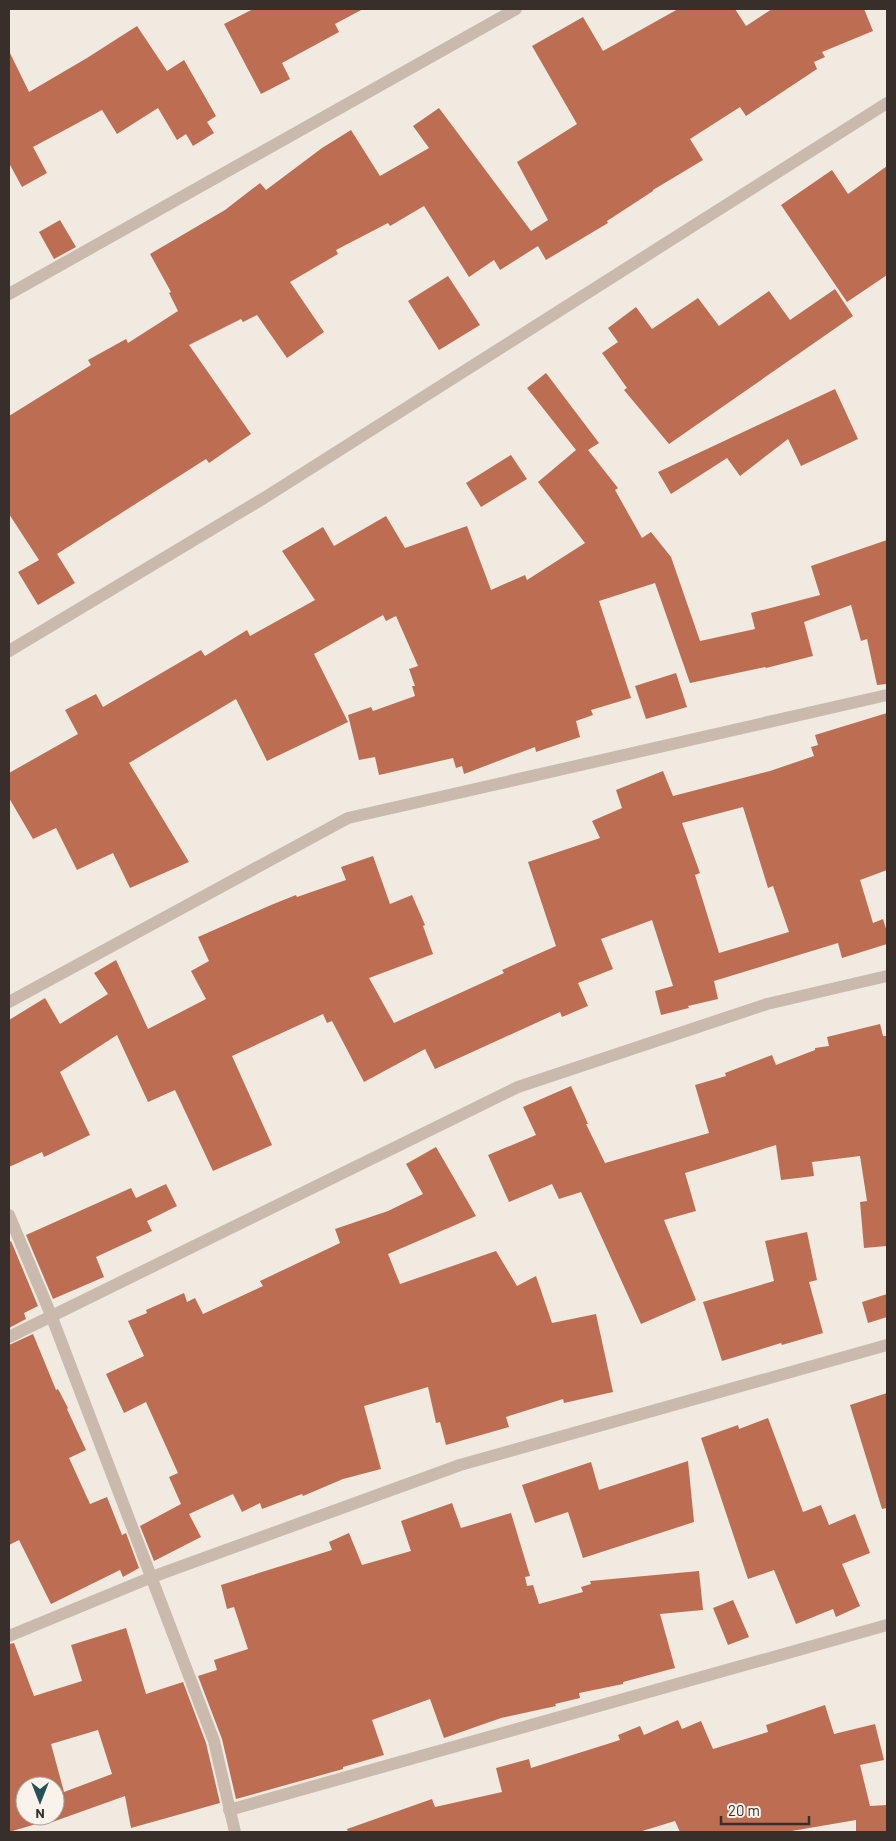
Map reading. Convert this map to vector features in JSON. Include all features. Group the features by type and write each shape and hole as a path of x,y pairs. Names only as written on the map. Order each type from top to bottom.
{"street":[{"path":"9,294 516,9"},
{"path":"9,650 264,498 887,103"},
{"path":"9,1002 348,818 887,695"},
{"path":"9,1337 518,1087 767,1004 887,976"},
{"path":"9,1215 51,1315 214,1741 235,1832"},
{"path":"9,1636 152,1577 460,1465 887,1345"},
{"path":"229,1810 887,1625"}],"building":[{"path":"253,9 363,9 335,24 339,32 282,63 290,79 261,94 224,24"},
{"path":"678,9 735,9 746,26 772,9 864,9 873,31 822,52 825,57 814,62 817,69 746,116 740,107 690,139 703,160 653,190 607,221 608,223 546,260 538,246 500,270 494,260 469,277 424,206 390,226 388,223 336,250 338,254 290,282 324,332 287,358 257,315 243,322 241,319 189,345 251,434 209,463 206,459 57,554 75,583 38,605 18,572 39,560 9,514 9,416 91,365 88,360 126,339 128,343 178,311 169,293 171,292 150,254 225,210 260,183 266,190 322,148 351,130 380,176 429,148 413,126 439,108 531,231 548,220 517,162 577,124 532,46 583,17 603,51"},
{"path":"137,26 167,71 184,60 216,116 207,122 214,133 193,146 186,134 177,140 158,108 117,134 102,110 33,147 47,173 22,187 9,163 9,51 29,92"},
{"path":"887,166 887,275 847,302 781,205 832,170 848,194"},
{"path":"60,220 76,247 54,259 39,232"},
{"path":"448,276 480,325 439,350 408,301"},
{"path":"835,289 853,316 669,444 624,390 627,388 602,353 618,342 608,328 636,307 652,329 698,298 719,326 769,291 790,320"},
{"path":"546,373 599,443 588,450 618,488 615,490 642,538 651,532 671,557 700,641 755,629 751,613 820,595 811,566 887,540 887,684 877,685 867,639 861,641 851,605 804,622 813,656 766,668 690,683 655,583 599,601 631,698 591,710 593,715 576,721 580,737 536,752 535,747 464,774 462,766 456,768 453,758 379,775 375,757 359,760 348,715 371,707 373,711 415,696 412,686 415,686 409,669 418,666 396,616 386,621 383,615 314,654 348,722 267,761 236,699 129,763 189,862 130,888 113,853 77,870 56,828 33,839 9,798 9,773 78,734 65,710 96,694 103,707 201,650 205,656 247,630 250,636 315,600 282,551 323,527 334,546 386,516 405,548 467,526 491,590 525,575 527,580 585,543 538,482 576,450 527,388"},
{"path":"835,389 858,439 801,466 788,439 740,476 727,458 671,494 658,472"},
{"path":"511,455 527,479 481,507 466,483"},
{"path":"676,673 687,707 646,719 635,686"},
{"path":"887,713 887,870 860,880 873,923 883,919 887,932 887,944 842,958 838,943 714,981 718,999 661,1015 655,991 673,986 652,920 601,939 613,969 578,983 588,1006 562,1017 560,1012 435,1069 425,1049 364,1082 332,1021 327,1023 323,1014 232,1056 272,1145 213,1171 175,1090 148,1102 117,1035 60,1072 90,1135 44,1157 42,1152 9,1167 9,1020 45,998 60,1024 108,994 94,973 116,960 148,1029 206,999 191,971 209,961 198,937 296,895 297,897 346,880 341,867 373,856 390,904 412,895 425,925 423,926 433,954 369,978 394,1023 504,973 502,970 556,946 528,862 600,838 592,821 622,808 616,790 663,771 673,796 770,771 814,756 811,747 818,745 815,735","holes":["743,807 768,888 773,886 789,932 719,953 695,875 700,873 682,823"]},
{"path":"880,1024 883,1036 887,1036 887,1246 864,1248 860,1202 867,1201 860,1156 812,1162 814,1176 781,1180 776,1145 685,1173 696,1211 664,1220 696,1300 641,1324 581,1192 559,1199 552,1184 509,1202 488,1155 536,1135 523,1107 571,1086 588,1124 586,1124 605,1163 709,1133 695,1085 726,1076 725,1073 772,1055 776,1065 815,1050 815,1048 829,1046 827,1037"},
{"path":"436,1147 476,1216 388,1254 400,1284 496,1251 517,1286 536,1276 552,1323 596,1314 613,1392 564,1403 563,1399 506,1417 509,1427 446,1445 440,1422 436,1423 428,1387 364,1406 381,1469 343,1479 303,1496 302,1494 262,1509 260,1503 242,1512 233,1494 189,1514 201,1537 154,1561 140,1526 181,1504 169,1477 178,1473 146,1402 124,1413 106,1374 144,1356 128,1321 147,1313 146,1310 184,1293 187,1302 195,1298 203,1314 263,1286 260,1281 340,1243 335,1229 388,1211 423,1194 406,1164"},
{"path":"166,1184 177,1206 147,1221 152,1231 96,1257 104,1277 53,1299 26,1235 131,1188 136,1198"},
{"path":"807,1232 817,1280 809,1282 823,1333 782,1345 781,1343 722,1361 703,1302 774,1281 765,1241"},
{"path":"11,1241 38,1306 24,1313 26,1319 9,1328 9,1243"},
{"path":"887,1294 887,1317 868,1323 862,1302"},
{"path":"33,1334 56,1390 58,1389 68,1408 86,1450 69,1458 90,1504 107,1497 122,1535 126,1533 139,1568 123,1577 120,1570 51,1604 19,1540 9,1545 9,1345"},
{"path":"887,1393 887,1508 882,1509 850,1405"},
{"path":"768,1418 803,1512 821,1505 829,1525 855,1514 870,1553 842,1564 860,1606 836,1617 833,1609 796,1624 774,1570 748,1579 701,1438 738,1425 739,1429"},
{"path":"688,1461 694,1522 583,1558 568,1512 535,1523 522,1485 591,1462 599,1490"},
{"path":"452,1503 461,1528 511,1513 530,1576 525,1577 527,1586 533,1585 539,1604 583,1592 581,1587 591,1584 590,1581 699,1571 703,1610 660,1614 675,1668 623,1682 623,1684 579,1693 580,1698 555,1704 556,1706 501,1718 444,1738 430,1699 372,1720 384,1755 343,1767 343,1769 236,1799 222,1739 198,1676 217,1670 214,1660 248,1649 234,1607 227,1609 221,1585 332,1550 329,1542 349,1533 362,1565 411,1551 401,1521"},
{"path":"733,1600 749,1637 728,1645 713,1608"},
{"path":"126,1628 146,1694 183,1682 206,1743 220,1803 131,1828 125,1796 65,1817 65,1792 112,1774 98,1730 51,1744 60,1776 15,1776 15,1826 29,1826 9,1832 9,1644 14,1643 34,1696 82,1681 71,1645"},
{"path":"825,1705 834,1734 875,1724 884,1760 860,1765 870,1806 887,1805 887,1832 856,1832 856,1820 786,1832 680,1832 675,1821 639,1832 348,1832 347,1829 432,1799 435,1807 502,1792 496,1768 529,1759 531,1768 620,1740 618,1735 640,1726 644,1735 678,1720 682,1729 701,1721 713,1749 768,1732 766,1725"}]}
